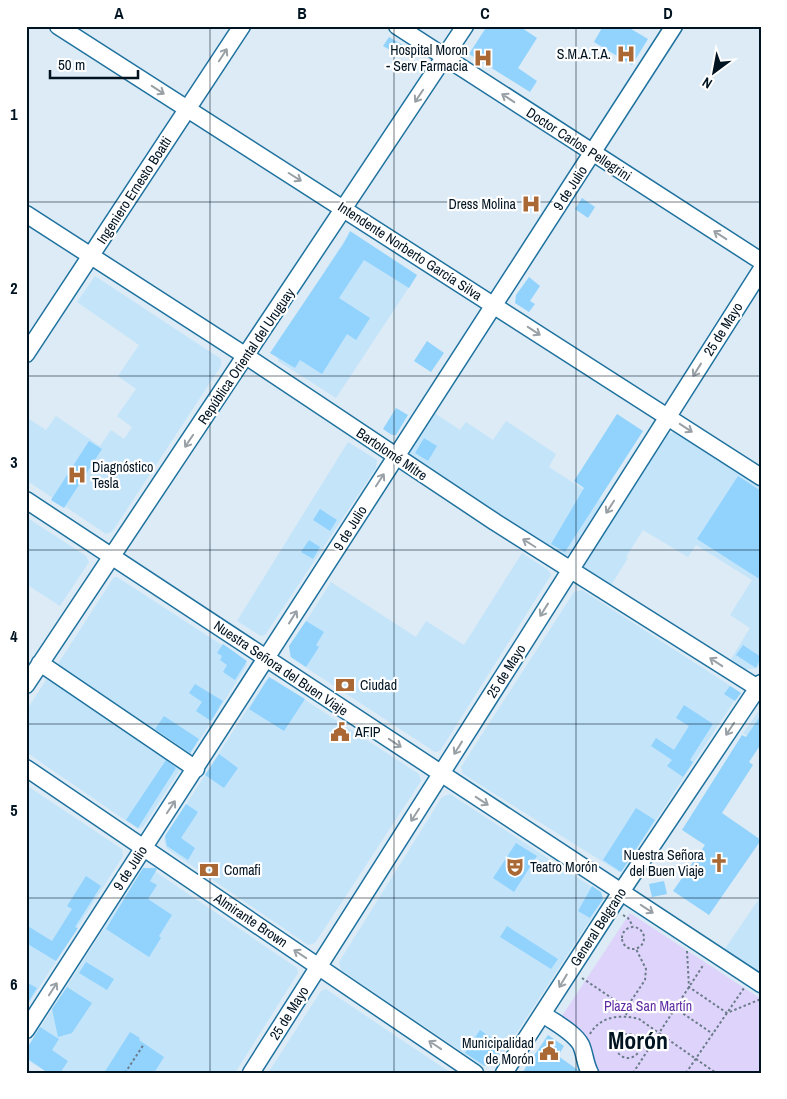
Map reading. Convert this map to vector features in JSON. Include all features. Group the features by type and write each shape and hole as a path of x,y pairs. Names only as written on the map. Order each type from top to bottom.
{"street":[{"name":"Intendente Norberto García Silva","path":"58,26 761,477"},
{"name":"Ingeniero Ernesto Boatti","path":"26,354 242,26"},
{"name":"Doctor Carlos Pellegrini","path":"397,26 761,261"},
{"name":"República Oriental del Uruguay","path":"26,685 465,26"},
{"name":"9 de Julio","path":"26,1030 674,26"},
{"name":"Bartolomé Mitre","path":"26,214 246,356 396,457 570,569 760,687"},
{"name":"25 de Mayo","path":"251,1073 761,270"},
{"name":"Nuestra Señora del Buen Viaje","path":"26,500 756,980"},
{"path":"40,663 196,769"},
{"name":"General Belgrano","path":"504,1073 621,892 760,687"},
{"name":"Almirante Brown","path":"26,768 475,1073"},
{"path":"543,1014 572,1034 580,1044 590,1073"}],"path":[{"path":"629,927 637,927 644,934 644,941 636,948 626,946 622,940 623,932 629,927"},
{"path":"685,934 690,987 727,1013"},
{"path":"626,1016 631,999 644,984 645,980 646,969 636,948"},
{"path":"633,1073 712,952"},
{"path":"570,969 628,1009"},
{"path":"686,1073 727,1013 756,980"},
{"path":"727,1013 761,999"},
{"path":"675,1008 713,1034"},
{"path":"584,1054 586,1041 592,1030 614,1016 626,1016 639,1019 716,1073"},
{"path":"624,1035 632,1035 640,1043 638,1053 630,1058 622,1056 617,1051 616,1043 624,1035"},
{"path":"126,1073 144,1044"},
{"path":"638,1053 643,1057"}],"shaded area":[{"path":"353,236 417,275 336,398 278,361 278,344 346,238"},
{"path":"95,276 221,359 221,366 112,532 106,534 26,480 26,417 46,430 56,416 100,446 111,430 124,439 132,427 117,416 136,389 118,376 139,345 77,302"},
{"path":"433,412 460,430 466,422 493,440 506,421 556,454 549,467 603,502 570,553 563,557 409,458 408,450"},
{"path":"678,432 761,487 761,663 754,669 741,669 729,662 750,628 730,615 752,580 696,545 688,557 643,530 610,587 584,568 585,559 666,435"},
{"path":"348,442 377,460 376,468 265,635 261,636 237,621"},
{"path":"26,517 86,556 89,562 60,606 26,584"},
{"path":"522,553 548,570 551,575 440,751 435,752 290,657 289,648 331,582 416,637 426,621 464,645"},
{"path":"114,577 117,577 245,660 247,665 188,758 54,670"},
{"path":"582,590 740,692 623,870 619,872 463,774 461,767 574,592"},
{"path":"48,677 183,765 143,827 138,829 26,752 26,711"},
{"path":"273,679 419,774 421,781 315,943 308,945 166,848 164,839 266,680"},
{"path":"761,708 761,745 743,733"},
{"path":"26,785 122,849 123,856 26,1008"},
{"path":"450,794 601,893 603,900 497,1063 483,1066 341,970 339,962 442,797"},
{"path":"150,868 297,968 298,973 235,1073 48,1073 29,1061 26,1050 142,869"},
{"path":"761,896 761,974 724,950"},
{"path":"326,989 451,1073 268,1073 321,991"}],"green space":[{"name":"Plaza San Martín","path":"630,913 761,999 761,1073 590,1073 560,1019"}],"building":[{"path":"487,26 519,26 537,38 518,68 537,81 530,92 469,54"},
{"name":"S.M.A.T.A.","path":"603,26 626,26 648,39 632,65 594,42"},
{"path":"389,37 403,45 397,54 383,46"},
{"path":"582,198 595,207 588,218 575,209"},
{"path":"350,231 417,275 409,288 364,260 339,298 370,318 356,340 347,334 322,374 300,360 295,368 270,353 344,243"},
{"path":"529,277 540,286 530,301 535,304 529,312 515,303 516,295"},
{"path":"427,341 444,353 431,372 414,361"},
{"path":"396,408 408,415 396,435 392,435 383,429"},
{"path":"617,414 643,431 565,552 551,544 584,488 574,481"},
{"path":"424,438 437,446 428,461 415,453"},
{"name":"Diagnóstico Tesla","path":"89,441 102,449 64,508 51,500"},
{"path":"738,476 761,491 761,580 697,539"},
{"path":"320,509 337,520 330,531 313,520"},
{"path":"309,540 320,547 313,559 301,552"},
{"path":"306,621 324,632 316,645 319,647 306,667 291,657 289,646"},
{"path":"223,644 247,661 235,680 223,672 227,665 220,660 222,656 217,653"},
{"path":"743,645 761,657 756,668 736,655"},
{"path":"269,677 305,699 284,731 249,709"},
{"path":"195,684 223,701 211,721 196,711 202,702 189,693"},
{"path":"730,686 741,693 735,701 724,694"},
{"path":"684,705 713,724 690,760 693,762 683,777 667,766 672,760 651,746 656,738 674,750 689,726 676,718"},
{"name":"Nuestra Señora del Buen Viaje","path":"761,715 761,744 749,762 753,765 722,813 761,840 709,915 673,891 705,845 682,830 742,735 746,737"},
{"path":"164,716 199,739 190,753 155,729"},
{"path":"219,754 238,768 224,788 205,775"},
{"path":"166,760 176,768 138,828 126,820"},
{"path":"186,804 198,812 181,838 195,848 188,860 167,846 165,836"},
{"path":"636,808 655,820 621,872 603,860"},
{"name":"Teatro Morón","path":"516,843 537,856 514,892 493,878"},
{"path":"143,868 157,869 150,881 157,885 148,899 172,915 149,957 106,929"},
{"path":"86,876 101,886 75,927 78,928 56,961 26,943 26,925 52,941 72,909 67,906"},
{"path":"664,881 667,894 652,897 649,884"},
{"path":"592,886 601,892 603,899 590,918 578,911"},
{"path":"507,926 558,959 551,969 500,937"},
{"path":"86,962 114,979 107,990 79,973"},
{"path":"26,982 37,988 26,1006"},
{"path":"67,987 92,1003 72,1033 58,1037 52,1009"},
{"path":"40,1027 59,1039 52,1050 68,1061 60,1073 48,1073 28,1059 26,1050"},
{"path":"480,1030 504,1046 493,1062 485,1066 465,1053"},
{"path":"130,1032 164,1057 154,1073 104,1073"},
{"name":"Municipalidad de Morón","path":"548,1035 564,1046 558,1056 578,1070 579,1073 522,1073"}],"place":[{"name":"S.M.A.T.A.","path":"626,54"},
{"name":"Hospital Moron - Serv Farmacia","path":"483,58"},
{"name":"Dress Molina","path":"531,204"},
{"name":"Diagnóstico Tesla","path":"77,475"},
{"name":"Ciudad","path":"345,685"},
{"name":"AFIP","path":"340,732"},
{"name":"Nuestra Señora del Buen Viaje","path":"719,863"},
{"name":"Teatro Morón","path":"515,867"},
{"name":"Comafi","path":"209,870"},
{"name":"Municipalidad de Morón","path":"549,1051"}],"district":[{"name":"Morón","path":"638,1041"}]}
